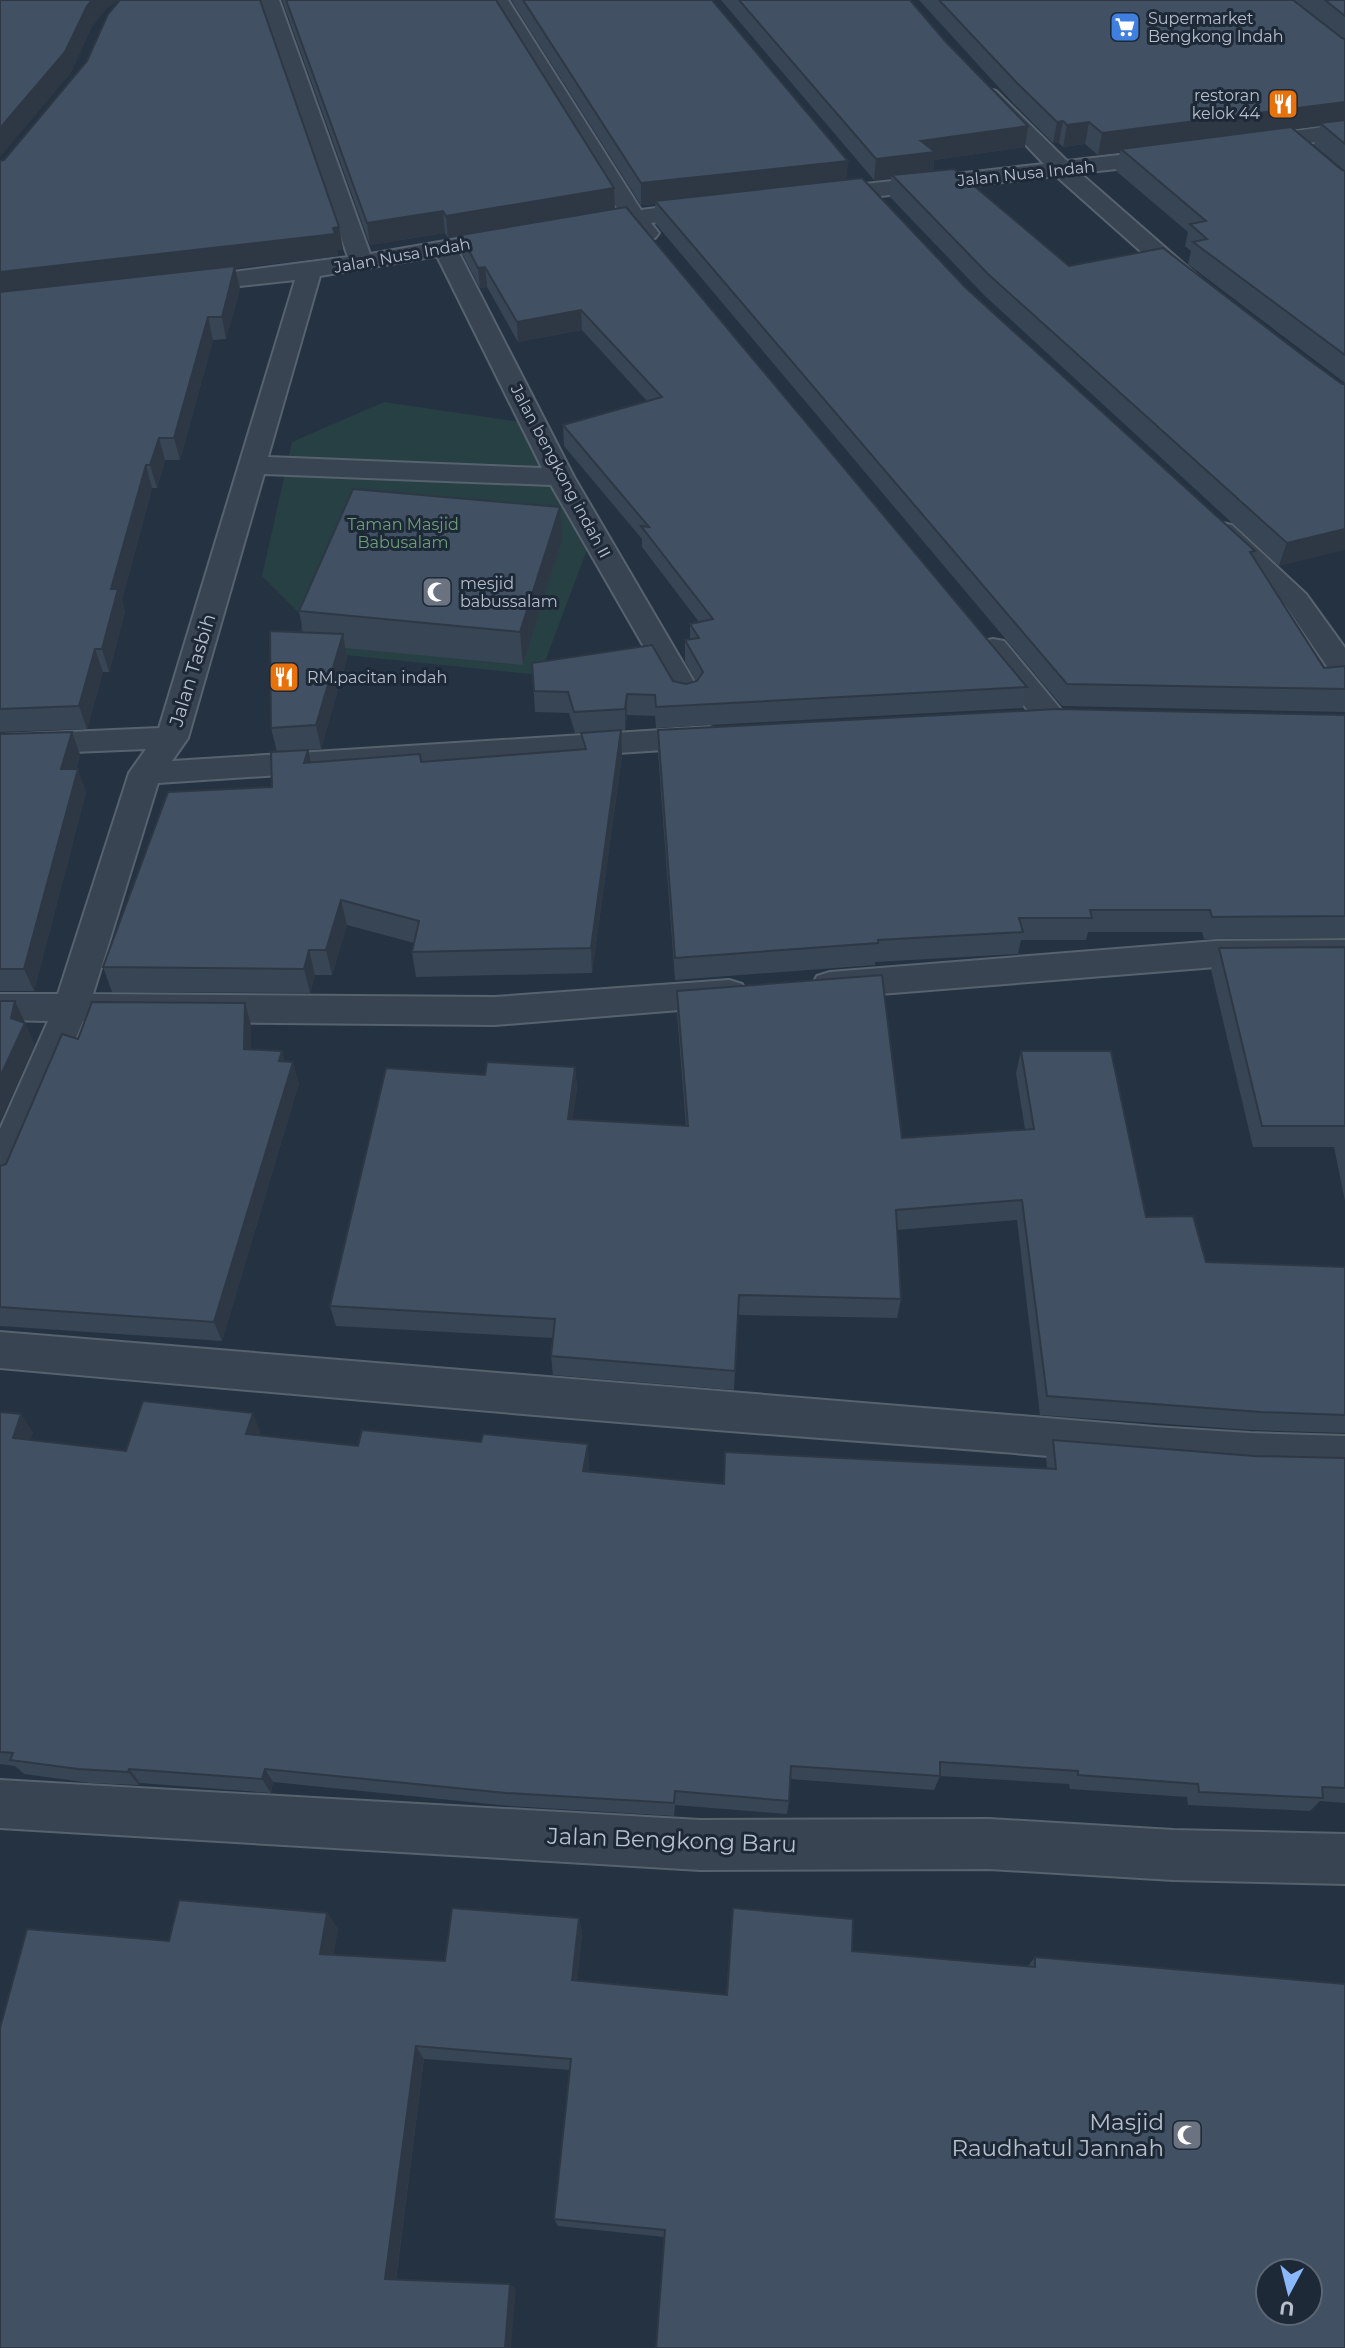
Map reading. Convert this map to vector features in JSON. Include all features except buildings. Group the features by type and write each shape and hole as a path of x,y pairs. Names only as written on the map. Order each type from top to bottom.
{"street":[{"path":"269,0 361,262"},
{"path":"498,0 633,216 660,248"},
{"path":"970,75 1062,169 1143,244 1205,296"},
{"path":"1223,148 1345,131"},
{"path":"1289,138 1317,161"},
{"name":"Jalan Nusa Indah","path":"798,198 1196,153"},
{"path":"849,169 885,209"},
{"path":"562,228 633,216 729,206"},
{"name":"Jalan Nusa Indah","path":"162,288 310,271 536,232"},
{"name":"Jalan bengkong indah II","path":"444,247 560,477 685,692"},
{"name":"Jalan Tasbih","path":"0,1173 72,1006 145,773 172,738 310,271"},
{"path":"253,465 560,477"},
{"path":"1207,517 1296,600 1345,670"},
{"path":"980,634 1066,720 1011,722"},
{"path":"145,773 738,735"},
{"path":"0,745 172,738"},
{"path":"804,987 1216,954 1345,953"},
{"path":"0,1007 495,1011 762,990"},
{"path":"0,1350 724,1414 992,1432 1157,1447 1345,1455"},
{"name":"Jalan Bengkong Baru","path":"0,1804 700,1845 989,1844 1173,1855 1345,1858"}],"green space":[{"name":"Taman Masjid Babusalam","path":"384,402 534,424 597,523 540,675 297,650 303,617 262,576 292,442"}],"place":[{"name":"Supermarket Bengkong Indah","path":"1125,27"},
{"name":"restoran kelok 44","path":"1283,104"},
{"name":"mesjid babussalam","path":"437,592"},
{"name":"RM.pacitan indah","path":"284,677"},
{"name":"Masjid Raudhatul Jannah","path":"1187,2135"}]}
